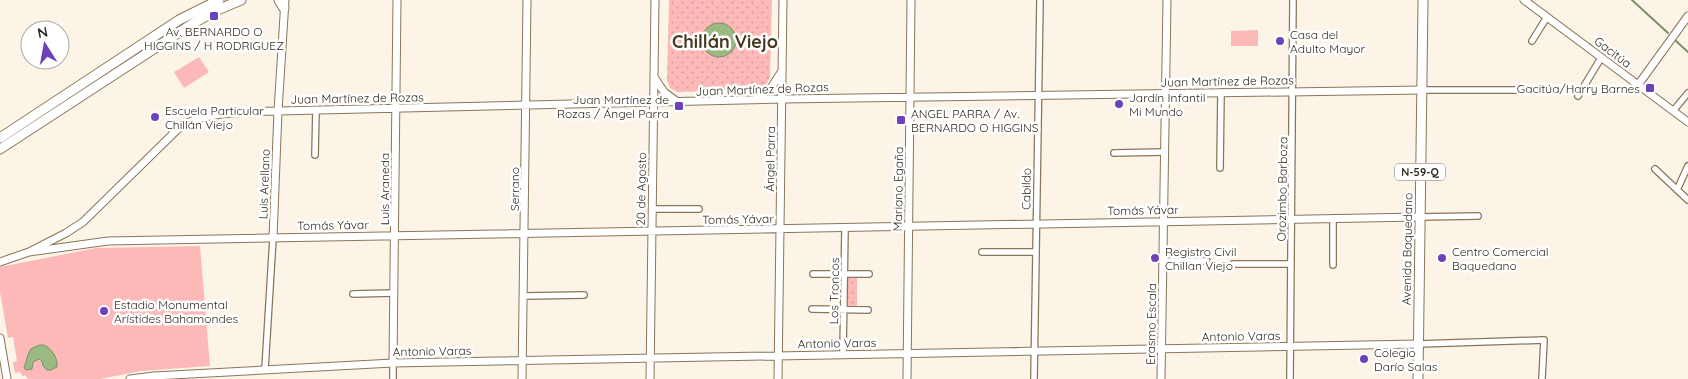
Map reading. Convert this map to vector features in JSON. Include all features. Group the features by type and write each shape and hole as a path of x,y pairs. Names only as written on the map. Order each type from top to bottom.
{"main road":[{"path":"0,138 172,24 219,0"},
{"path":"0,149 192,24 215,11 241,0"},
{"name":"Avenida Baquedano","path":"1418,379 1423,0"}],"street":[{"name":"Luis Araneda","path":"393,379 397,0"},
{"name":"Serrano","path":"522,379 528,0"},
{"name":"20 de Agosto","path":"650,379 655,0"},
{"name":"Ángel Parra","path":"778,379 783,0"},
{"name":"Mariano Egaña","path":"907,379 911,0"},
{"name":"Cabildo","path":"1034,379 1040,0"},
{"name":"Erasmo Escala","path":"1161,379 1167,0"},
{"name":"Orozimbo Barboza","path":"1290,379 1294,0"},
{"name":"Gacitúa","path":"1524,0 1688,122"},
{"name":"Luis Arellano","path":"265,370 273,238 283,3"},
{"path":"1638,85 1688,16"},
{"path":"1532,41 1546,17"},
{"path":"1578,96 1601,58"},
{"path":"753,100 770,88 782,71"},
{"path":"654,77 664,92 680,103"},
{"name":"Juan Martínez de Rozas","path":"29,252 83,222 179,128 190,121 224,114 278,111 680,103 782,99 1293,91 1545,90"},
{"path":"1220,168 1221,92"},
{"path":"1673,111 1688,93"},
{"path":"315,155 316,110"},
{"path":"1114,153 1166,152"},
{"path":"1677,190 1688,166"},
{"path":"1655,169 1688,200"},
{"path":"652,209 699,208"},
{"name":"Tomás Yávar","path":"0,262 29,252 108,242 1164,220 1478,216"},
{"path":"1332,218 1333,265"},
{"name":"Los Troncos","path":"843,354 844,228"},
{"path":"982,252 1035,252"},
{"path":"1164,261 1207,261"},
{"path":"1233,264 1291,264"},
{"path":"813,274 869,274"},
{"path":"353,294 394,293"},
{"path":"524,296 584,295"},
{"path":"812,309 868,310"},
{"path":"0,338 7,379"},
{"name":"Antonio Varas","path":"133,379 393,363 1291,347 1544,340 1542,379"}],"shaded area":[{"path":"669,0 772,0 770,77 766,84 760,89 754,90 677,92 670,88 667,80"},
{"path":"719,23 731,28 736,40 731,52 719,57 707,52 702,40 707,28"},
{"path":"1258,30 1258,46 1231,46 1231,31"},
{"path":"199,57 209,72 184,88 174,72"},
{"name":"Estadio Monumental Arístides Bahamondes","path":"200,246 210,366 141,371 100,379 28,379 25,375 23,377 20,372 15,373 13,362 17,361 13,337 8,338 0,292 0,267 96,248"},
{"path":"857,276 857,307 847,307 847,277"},
{"path":"39,345 44,345 52,351 57,360 57,367 47,370 39,359 33,362 32,369 26,370 24,368 29,352"}],"waterway":[{"path":"1632,0 1668,33"},
{"path":"1676,41 1688,52"}],"place":[{"name":"Av. BERNARDO O HIGGINS / H RODRIGUEZ","path":"214,16"},
{"name":"Casa del Adulto Mayor","path":"1280,41"},
{"name":"Gacitúa/Harry Barnes","path":"1650,88"},
{"name":"Jardín Infantil Mi Mundo","path":"1119,104"},
{"name":"Juan Martínez de Rozas / Ángel Parra","path":"679,106"},
{"name":"Escuela Particular Chillán Viejo","path":"155,117"},
{"name":"ANGEL PARRA / Av. BERNARDO O HIGGINS","path":"901,120"},
{"name":"Registro Civil Chillan Viejo","path":"1155,258"},
{"name":"Centro Comercial Baquedano","path":"1442,258"},
{"name":"Estadio Monumental Arístides Bahamondes","path":"104,311"},
{"name":"Colegio Darío Salas","path":"1364,359"}],"district":[{"name":"Chillán Viejo","path":"725,41"}]}
